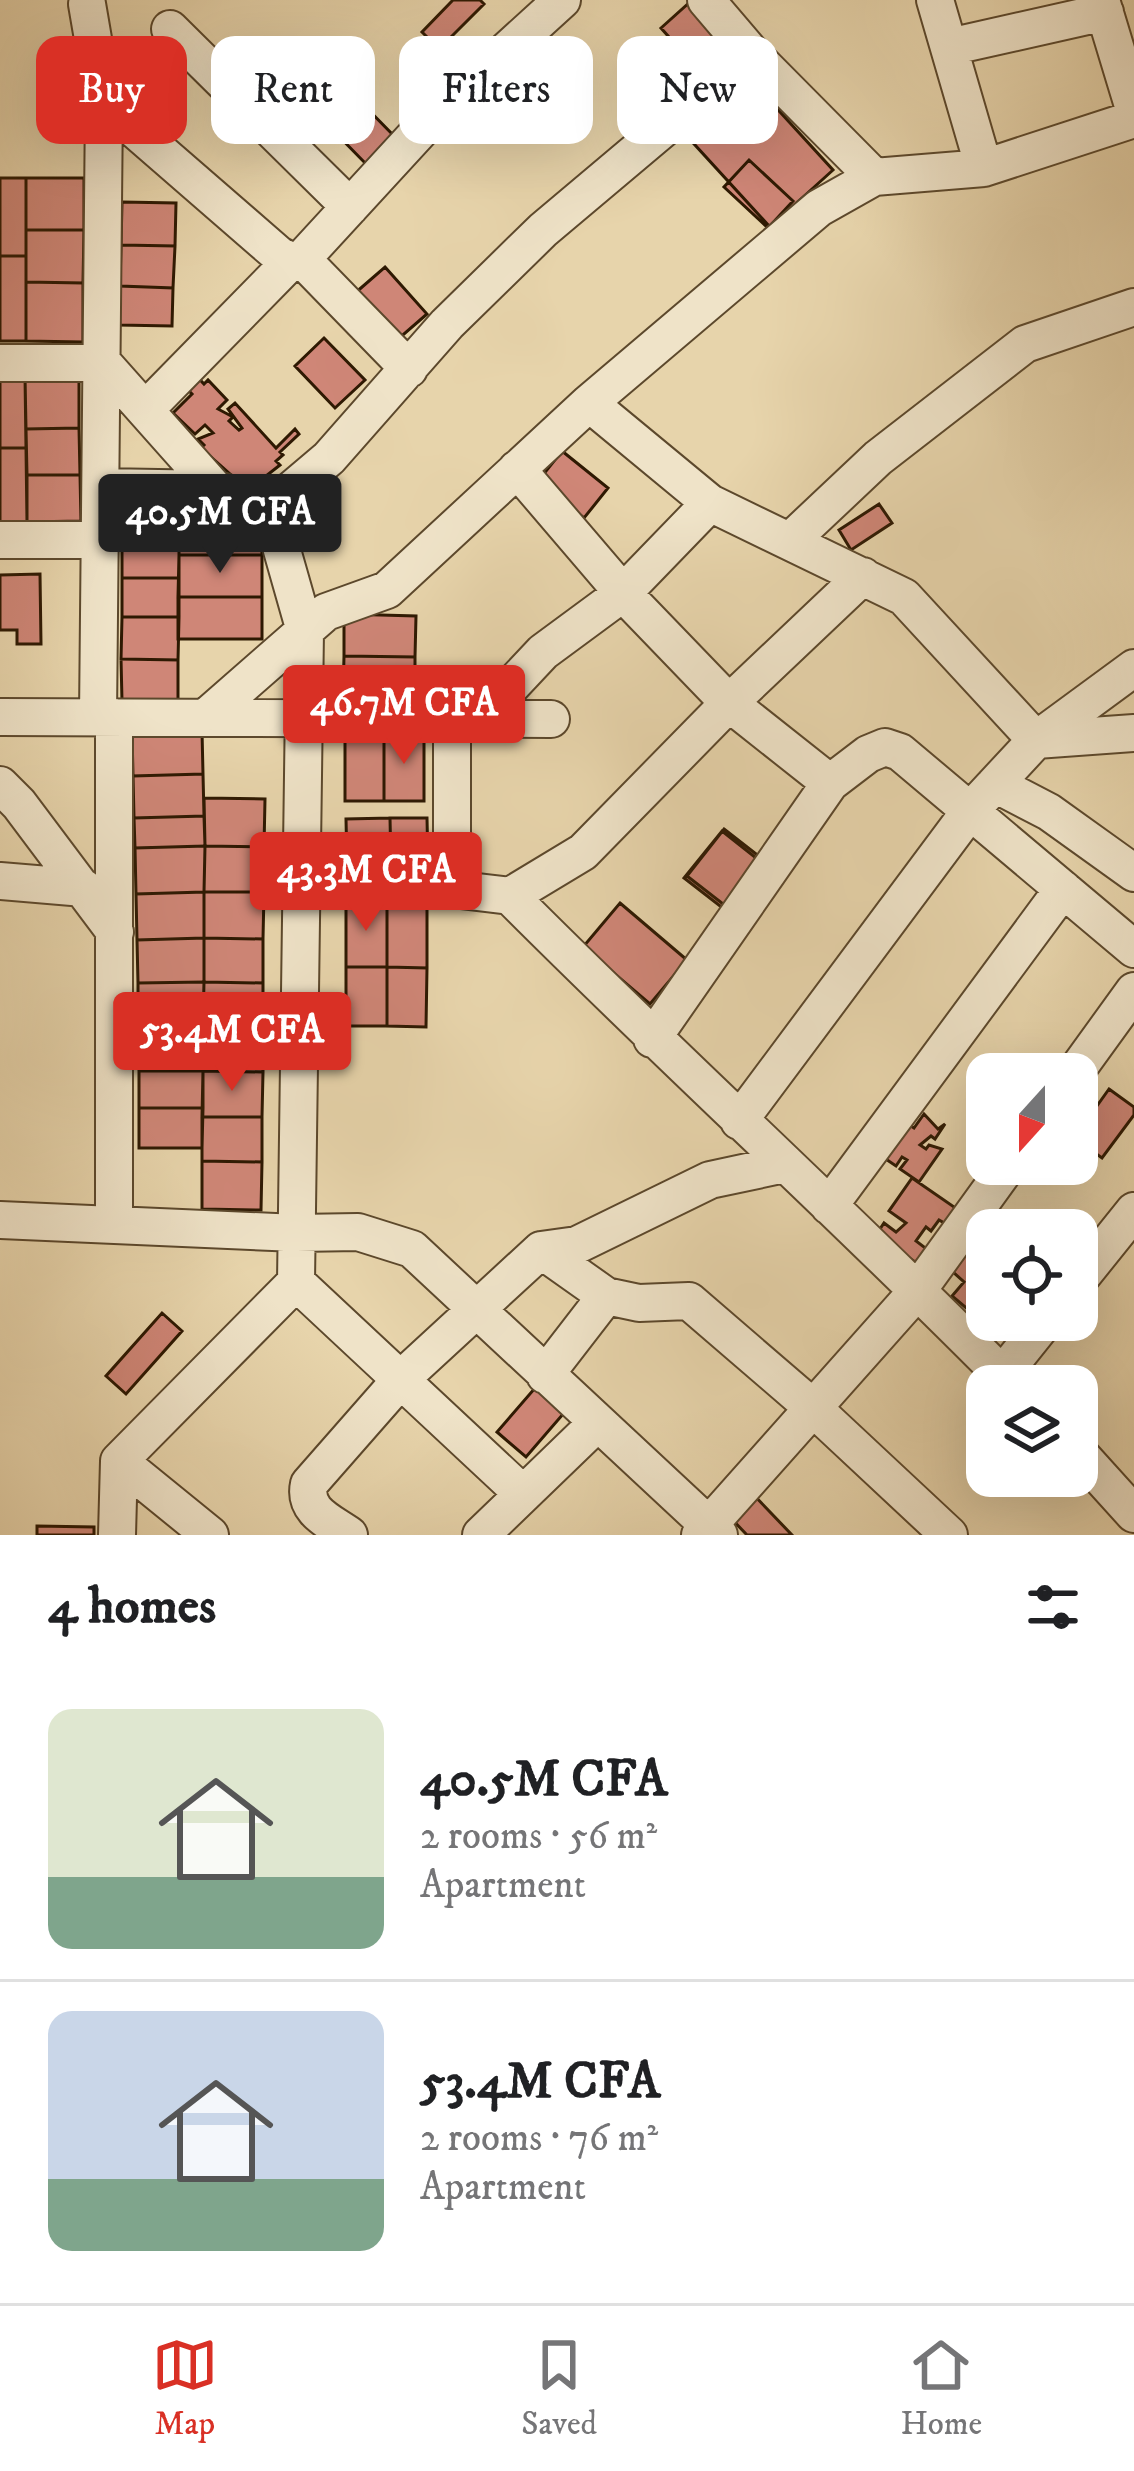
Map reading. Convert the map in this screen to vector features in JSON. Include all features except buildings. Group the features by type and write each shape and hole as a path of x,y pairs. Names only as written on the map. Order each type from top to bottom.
{"street":[{"path":"145,410 428,123 562,0"},
{"path":"706,0 737,36"},
{"path":"935,0 984,168"},
{"path":"88,4 93,36"},
{"path":"949,47 1103,6 1134,109"},
{"path":"170,28 350,207"},
{"path":"778,80 874,177"},
{"path":"206,717 326,612 386,590 589,403 819,208 874,177 984,168 1134,119"},
{"path":"104,144 100,540 115,932 115,1224"},
{"path":"151,144 280,255 297,260 409,369"},
{"path":"270,508 329,458 447,324 543,230 645,144"},
{"path":"790,541 878,458 1025,344 1134,307"},
{"path":"0,363 103,363 215,489"},
{"path":"589,403 710,503 904,598 1036,740"},
{"path":"517,469 623,593 729,703 830,783"},
{"path":"101,487 215,489 270,508"},
{"path":"452,889 466,718 543,652 623,593 710,503"},
{"path":"117,1535 119,1461 296,1282 304,631 270,508"},
{"path":"0,540 100,540"},
{"path":"300,886 452,889 510,896 583,852 862,576"},
{"path":"739,1121 970,811 1036,740 1134,668"},
{"path":"0,716 551,719"},
{"path":"1036,740 1134,733"},
{"path":"652,1039 830,783 884,747 900,752 1134,949"},
{"path":"995,784 1049,812 1134,873"},
{"path":"0,785 115,932"},
{"path":"0,881 84,888"},
{"path":"829,1206 1063,889"},
{"path":"510,896 992,1365"},
{"path":"1089,1053 1134,991"},
{"path":"349,1535 311,1508 306,1497 309,1484 403,1378 541,1250 577,1244 710,1180 785,1164"},
{"path":"0,1220 297,1234 358,1232 412,1249 709,1532 812,1407 918,1290 994,1185"},
{"path":"1098,1256 1134,1211"},
{"path":"541,1250 606,1296 639,1303 689,1301 949,1535"},
{"path":"296,1282 524,1494"},
{"path":"545,1375 606,1296"},
{"path":"481,1535 596,1423"},
{"path":"119,1461 210,1535"},
{"path":"1098,1467 1128,1490"}]}
